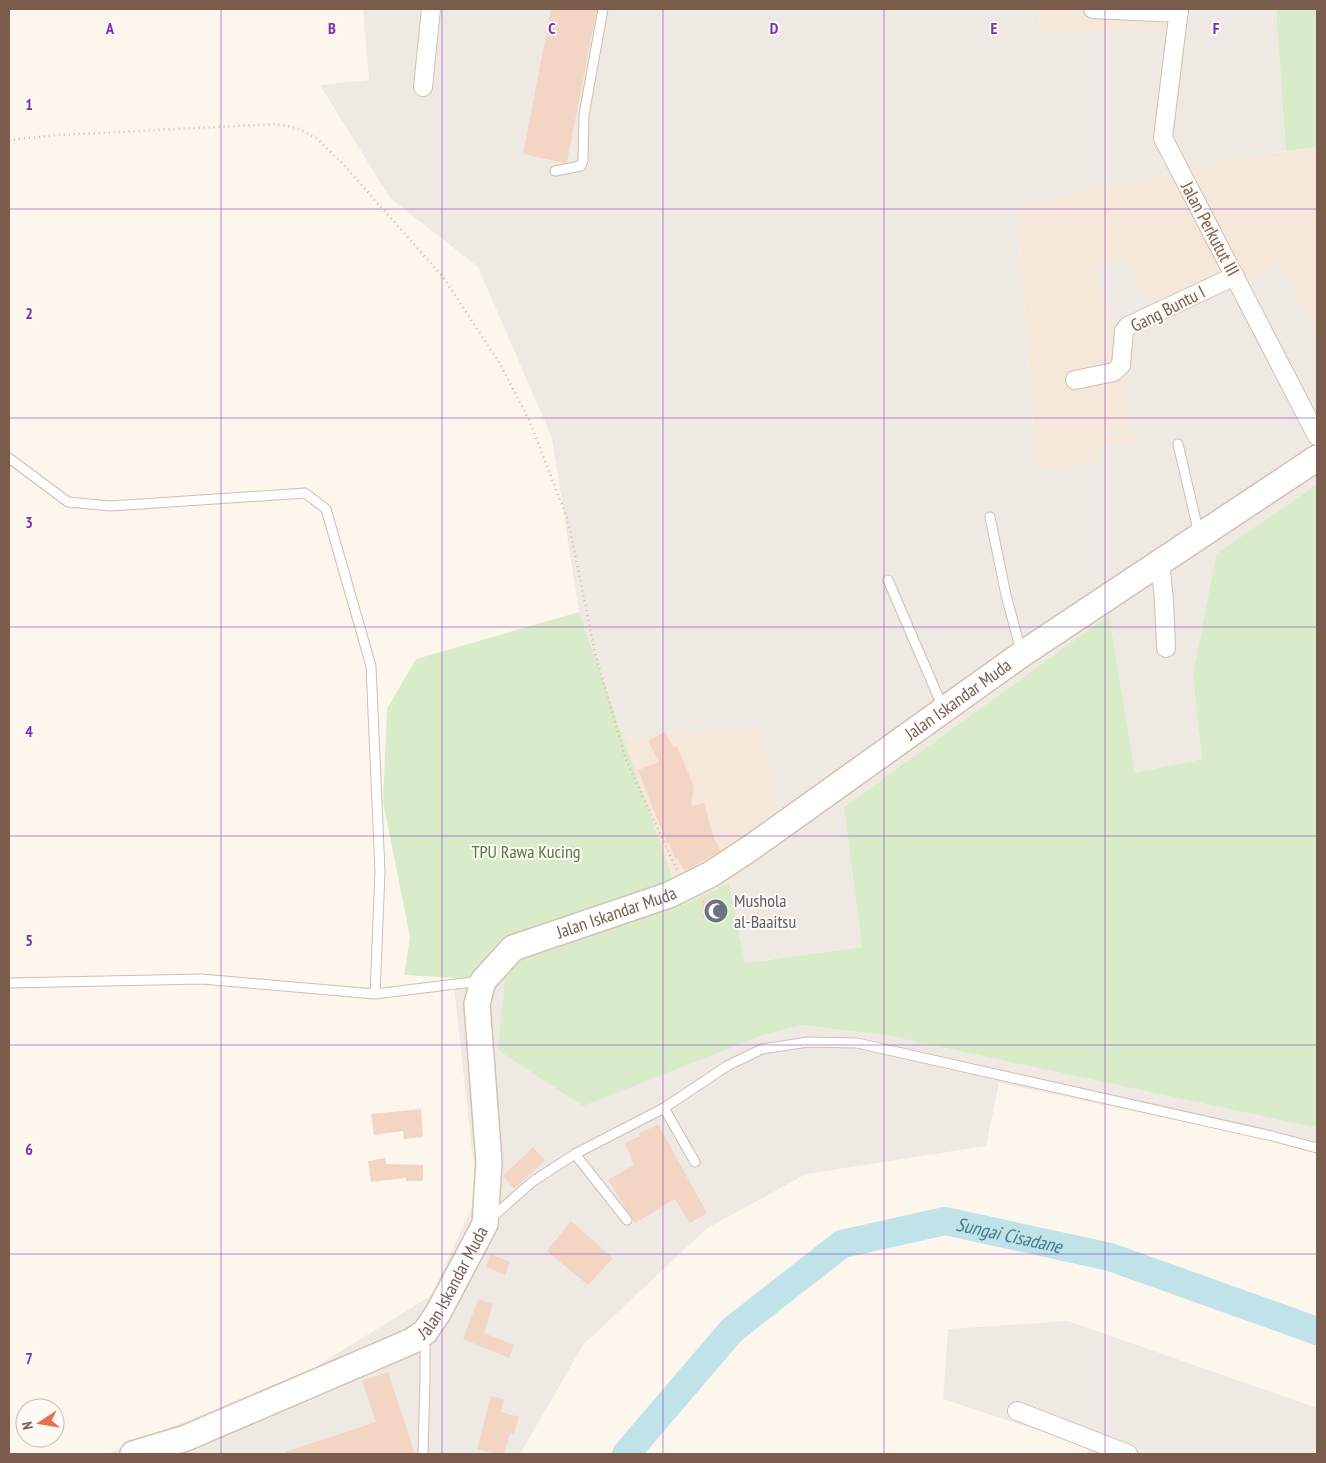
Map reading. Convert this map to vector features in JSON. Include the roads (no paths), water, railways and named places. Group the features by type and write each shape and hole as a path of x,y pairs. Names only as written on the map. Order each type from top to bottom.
{"street":[{"path":"423,87 431,9"},
{"path":"1093,9 1179,11"},
{"name":"Jalan Perkutut III","path":"1179,11 1163,138 1317,436"},
{"name":"Gang Buntu I","path":"1074,380 1114,372 1121,365 1124,331 1128,326 1235,276"},
{"name":"Jalan Iskandar Muda","path":"133,1454 186,1438 412,1341 425,1332 438,1313 485,1224 489,1162 478,1004 483,980 513,948 669,895 711,874 752,847 1022,654 1317,458"},
{"path":"1160,562 1166,648"},
{"path":"1017,1411 1128,1454"}],"lane":[{"path":"555,171 576,168 581,166 583,160 584,115 603,9"},
{"path":"1178,444 1200,536"},
{"path":"9,458 68,502 111,506 305,493 326,509 371,666 380,872 375,994"},
{"path":"990,517 1006,595 1022,654"},
{"path":"888,580 944,710"},
{"path":"9,983 202,979 375,994 483,980"},
{"path":"485,1224 532,1182 575,1154 664,1108 727,1066 762,1049 808,1042 856,1043 1272,1136 1317,1148"},
{"path":"664,1108 695,1162"},
{"path":"575,1154 627,1220"},
{"path":"423,1454 425,1332"}],"waterway":[{"name":"Sungai Cisadane","path":"626,1454 732,1330 842,1244 945,1221 1110,1257 1317,1331"}],"place":[{"name":"Mushola al-Baaitsu","path":"716,911"}],"park label":[{"name":"TPU Rawa Kucing","path":"526,852"}]}
